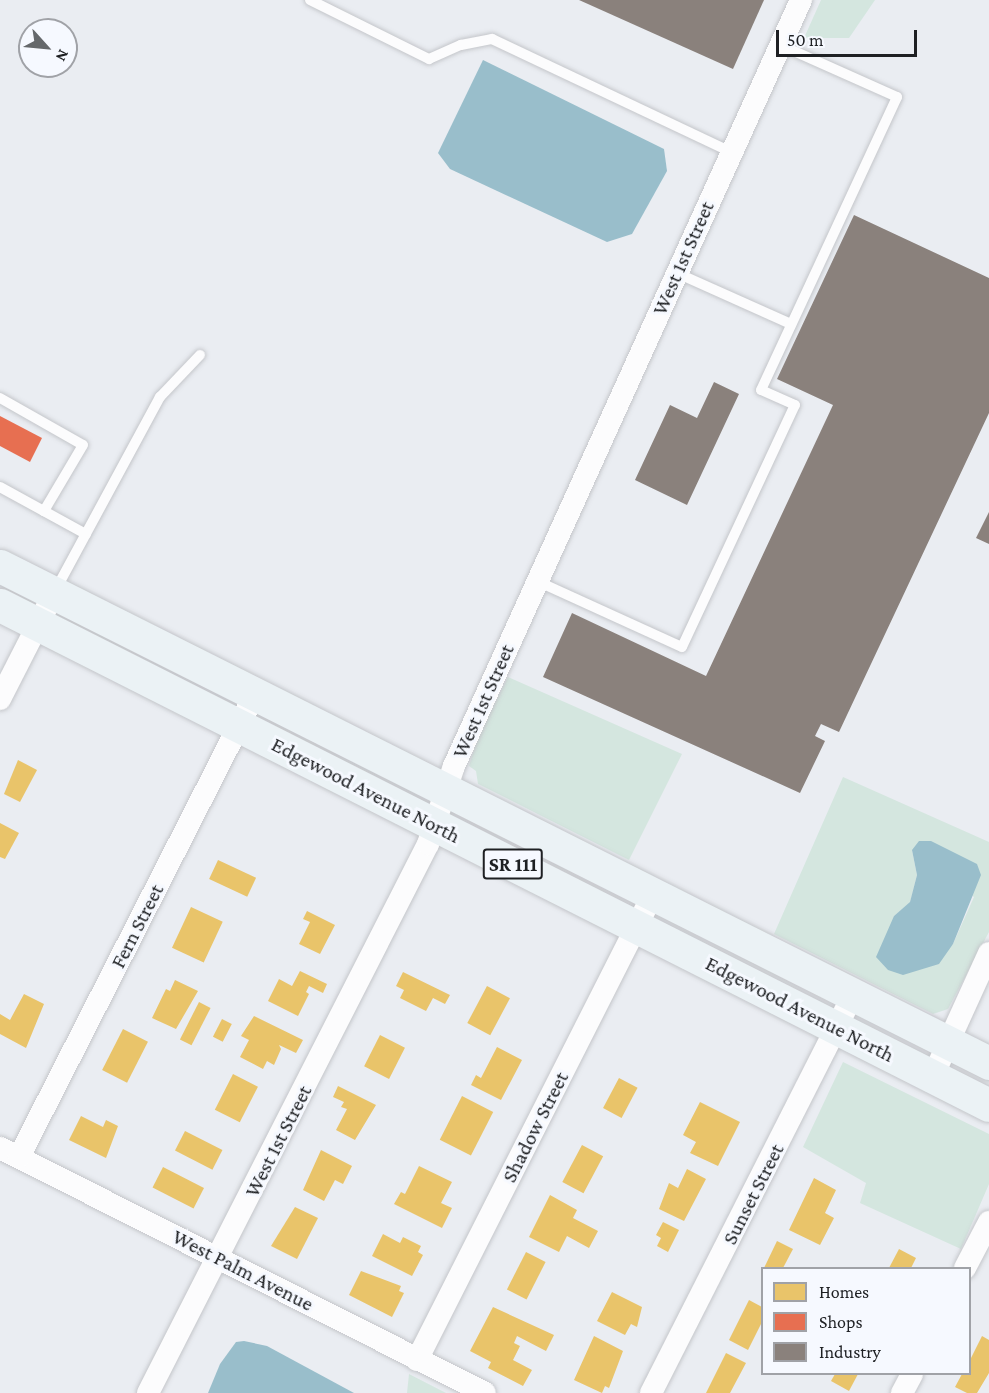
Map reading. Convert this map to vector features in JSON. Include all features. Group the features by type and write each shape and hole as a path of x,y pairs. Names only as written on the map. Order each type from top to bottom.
{"main road":[{"name":"Edgewood Avenue North","path":"0,566 989,1063"},
{"name":"Edgewood Avenue North","path":"0,605 989,1105"}],"street":[{"name":"West 1st Street","path":"148,1393 428,844 444,789 801,0"},
{"path":"0,699 54,593"},
{"name":"Fern Street","path":"9,1152 255,694"},
{"name":"Shadow Street","path":"417,1360 653,894"},
{"path":"933,1076 989,953"},
{"name":"Sunset Street","path":"651,1393 853,994"},
{"name":"West Palm Avenue","path":"9,1152 485,1393"},
{"path":"966,1267 989,1222"},
{"path":"902,1393 911,1375"}],"lane":[{"path":"310,0 429,59 460,45 492,39 731,152"},
{"path":"537,581 682,647 795,405 761,390 897,97 780,45"},
{"path":"676,273 791,324"},
{"path":"54,593 160,397 200,355"},
{"path":"0,398 83,445 44,512"},
{"path":"0,487 86,534"}],"shaded area":[{"path":"821,0 875,0 849,38 804,38"},
{"path":"508,677 682,754 629,860 478,784 476,771 469,766 478,736"},
{"path":"843,777 989,842 989,932 948,1009 933,1014 774,934","holes":["912,850 974,897 953,944 943,954 894,916 910,903 917,875"]},
{"path":"843,1062 989,1134 989,1184 961,1249 860,1203 866,1183 803,1147"},
{"path":"409,1374 446,1393 407,1393"}],"water":[{"path":"483,60 664,149 667,171 632,234 607,242 450,169 438,153"},
{"path":"919,841 931,841 977,864 981,875 953,944 939,964 903,975 888,970 876,957 894,916 910,902 917,875 912,850"},
{"path":"244,1341 267,1346 354,1393 208,1393 220,1364 236,1342"}],"building: Homes":[{"path":"18,760 37,770 20,802 4,794"},
{"path":"0,823 19,833 5,859 0,857"},
{"path":"218,860 256,878 247,897 209,879"},
{"path":"191,907 223,922 204,963 172,948"},
{"path":"307,911 335,925 320,954 299,944 310,922 303,919"},
{"path":"300,971 327,984 323,993 309,986 306,992 309,994 298,1016 268,1001 279,979 292,986"},
{"path":"403,972 450,995 445,1004 433,998 426,1011 400,998 404,990 396,986"},
{"path":"175,980 198,991 176,1029 152,1018 166,989 170,991"},
{"path":"487,986 510,998 490,1035 467,1023"},
{"path":"24,994 44,1004 26,1048 0,1034 0,1014 10,1020"},
{"path":"199,1002 211,1008 192,1045 180,1039"},
{"path":"254,1016 303,1040 296,1053 279,1045 281,1049 274,1065 267,1061 263,1069 240,1057 249,1040 241,1036"},
{"path":"222,1019 232,1024 223,1042 213,1037"},
{"path":"123,1029 148,1042 127,1083 102,1070"},
{"path":"380,1035 405,1048 389,1079 364,1066"},
{"path":"497,1047 522,1060 501,1100 471,1085 476,1075 481,1078"},
{"path":"233,1074 258,1087 240,1122 215,1110"},
{"path":"619,1078 638,1088 622,1118 603,1108"},
{"path":"338,1086 376,1105 355,1140 336,1130 347,1109 341,1107 344,1102 333,1097"},
{"path":"462,1096 493,1112 471,1156 440,1140"},
{"path":"700,1102 740,1122 718,1166 690,1153 696,1142 683,1135"},
{"path":"81,1116 103,1127 106,1120 118,1126 106,1158 69,1140"},
{"path":"185,1131 222,1150 212,1170 175,1151"},
{"path":"582,1145 603,1156 583,1193 562,1182"},
{"path":"321,1150 352,1166 343,1184 335,1180 324,1201 303,1190"},
{"path":"419,1166 452,1182 441,1203 452,1208 442,1228 394,1204 401,1192 405,1194"},
{"path":"163,1167 204,1188 194,1208 153,1187"},
{"path":"687,1169 706,1179 684,1221 659,1209 669,1183 678,1188"},
{"path":"814,1178 836,1190 825,1213 834,1218 820,1245 789,1230"},
{"path":"550,1195 577,1210 573,1218 598,1231 589,1248 567,1236 559,1252 529,1237"},
{"path":"295,1207 318,1218 297,1259 271,1246"},
{"path":"663,1222 679,1230 668,1252 657,1246 661,1238 656,1235"},
{"path":"383,1234 400,1243 403,1237 421,1246 418,1252 423,1255 412,1276 372,1256"},
{"path":"777,1241 793,1249 784,1267 764,1267"},
{"path":"899,1249 916,1258 912,1267 890,1267"},
{"path":"526,1252 546,1262 527,1299 507,1289"},
{"path":"361,1271 401,1286 399,1291 404,1293 392,1317 349,1295"},
{"path":"612,1292 642,1307 637,1327 631,1324 625,1335 597,1321"},
{"path":"749,1300 761,1306 761,1324 748,1350 729,1340"},
{"path":"493,1307 554,1335 546,1351 517,1336 514,1343 520,1346 513,1360 532,1370 523,1386 488,1368 491,1362 470,1351"},
{"path":"594,1336 623,1351 609,1388 605,1386 602,1393 574,1380"},
{"path":"982,1336 989,1340 989,1373 977,1393 967,1393 955,1387 961,1375 971,1375 971,1358"},
{"path":"726,1353 746,1363 730,1393 706,1393"},
{"path":"834,1375 857,1375 849,1391 831,1381"}],"building: Shops":[{"path":"0,416 42,438 30,462 0,446"}],"building: Industry":[{"path":"579,0 764,0 733,69"},
{"path":"854,215 989,278 989,413 839,732 821,724 815,736 825,741 800,793 543,677 572,613 706,676 833,405 777,379"},
{"path":"714,382 739,394 687,505 635,480 670,405 697,418"},
{"path":"989,512 989,544 976,538"}]}
